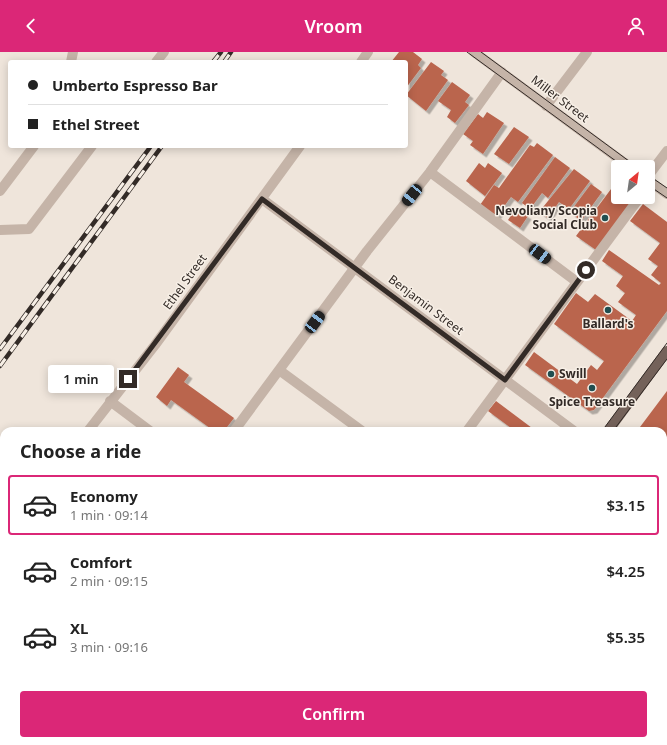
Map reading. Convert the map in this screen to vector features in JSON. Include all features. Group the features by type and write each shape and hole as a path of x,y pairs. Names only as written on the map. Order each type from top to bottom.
{"main road":[{"path":"611,427 667,351"}],"street":[{"path":"158,60 164,52"},
{"name":"Miller Street","path":"474,52 620,160"},
{"path":"546,106 587,52"},
{"path":"237,427 355,268 430,172 502,72"},
{"path":"0,190 32,148"},
{"path":"0,230 29,229 90,148"},
{"name":"Ethel Street","path":"91,427 155,344 299,148"},
{"path":"655,171 667,151"},
{"path":"430,172 577,282"},
{"path":"655,185 667,194"},
{"name":"Benjamin Street","path":"262,199 569,427"},
{"path":"470,427 635,204"},
{"path":"279,370 357,427"},
{"path":"110,401 145,427"}],"building":[{"path":"399,52 413,52 422,59 418,65 421,68 408,85 408,60 393,60"},
{"path":"431,62 444,71 441,75 448,80 426,111 408,97 408,92"},
{"path":"452,82 470,95 465,102 469,105 455,123 447,117 451,110 438,101"},
{"path":"487,112 504,123 483,154 470,145 473,141 463,134 478,114 483,118"},
{"path":"514,127 529,137 509,164 494,154"},
{"path":"537,143 553,155 518,202 511,197 497,216 480,205 494,185 499,188 530,145 534,147"},
{"path":"555,157 570,168 548,198 542,193 530,209 522,203"},
{"path":"479,163 485,168 488,163 502,173 485,196 466,181"},
{"path":"574,169 590,181 569,209 559,202 548,218 539,212"},
{"path":"591,184 602,192 581,221 570,212"},
{"name":"Nevoliany Scopia Social Club","path":"611,189 611,204 631,204 596,250 576,236"},
{"path":"643,204 667,222 667,311 594,410 589,411 525,365 534,352 577,384 591,365 597,370 604,361 554,324 576,293 588,302 595,294 632,321 636,315 618,302 625,293 616,286 623,276 602,261 609,250 659,285 661,283 651,275 658,266 648,259 660,243 630,221"},
{"path":"516,208 528,216 520,228 508,220"},
{"path":"178,367 189,375 184,382 234,418 227,427 208,427 171,400 167,406 156,397"},
{"path":"667,391 667,427 640,427"},
{"path":"496,401 531,427 510,427 488,411"}],"tram line":[{"path":"467,52 614,160"},
{"path":"481,52 628,160"},
{"path":"655,180 667,188"},
{"path":"655,190 667,198"},
{"path":"605,427 667,343"},
{"path":"616,427 667,359"}],"railway":[{"path":"215,60 221,52"},
{"path":"225,60 231,52"},
{"path":"0,349 150,148"},
{"path":"0,366 161,148"}],"place":[{"name":"Nevoliany Scopia Social Club","path":"605,218"},
{"name":"Ballard's","path":"608,310"},
{"name":"Swill","path":"551,374"},
{"name":"Spice Treasure","path":"592,388"}],"route":[{"path":"128,379 262,199 505,380 586,270"}]}
